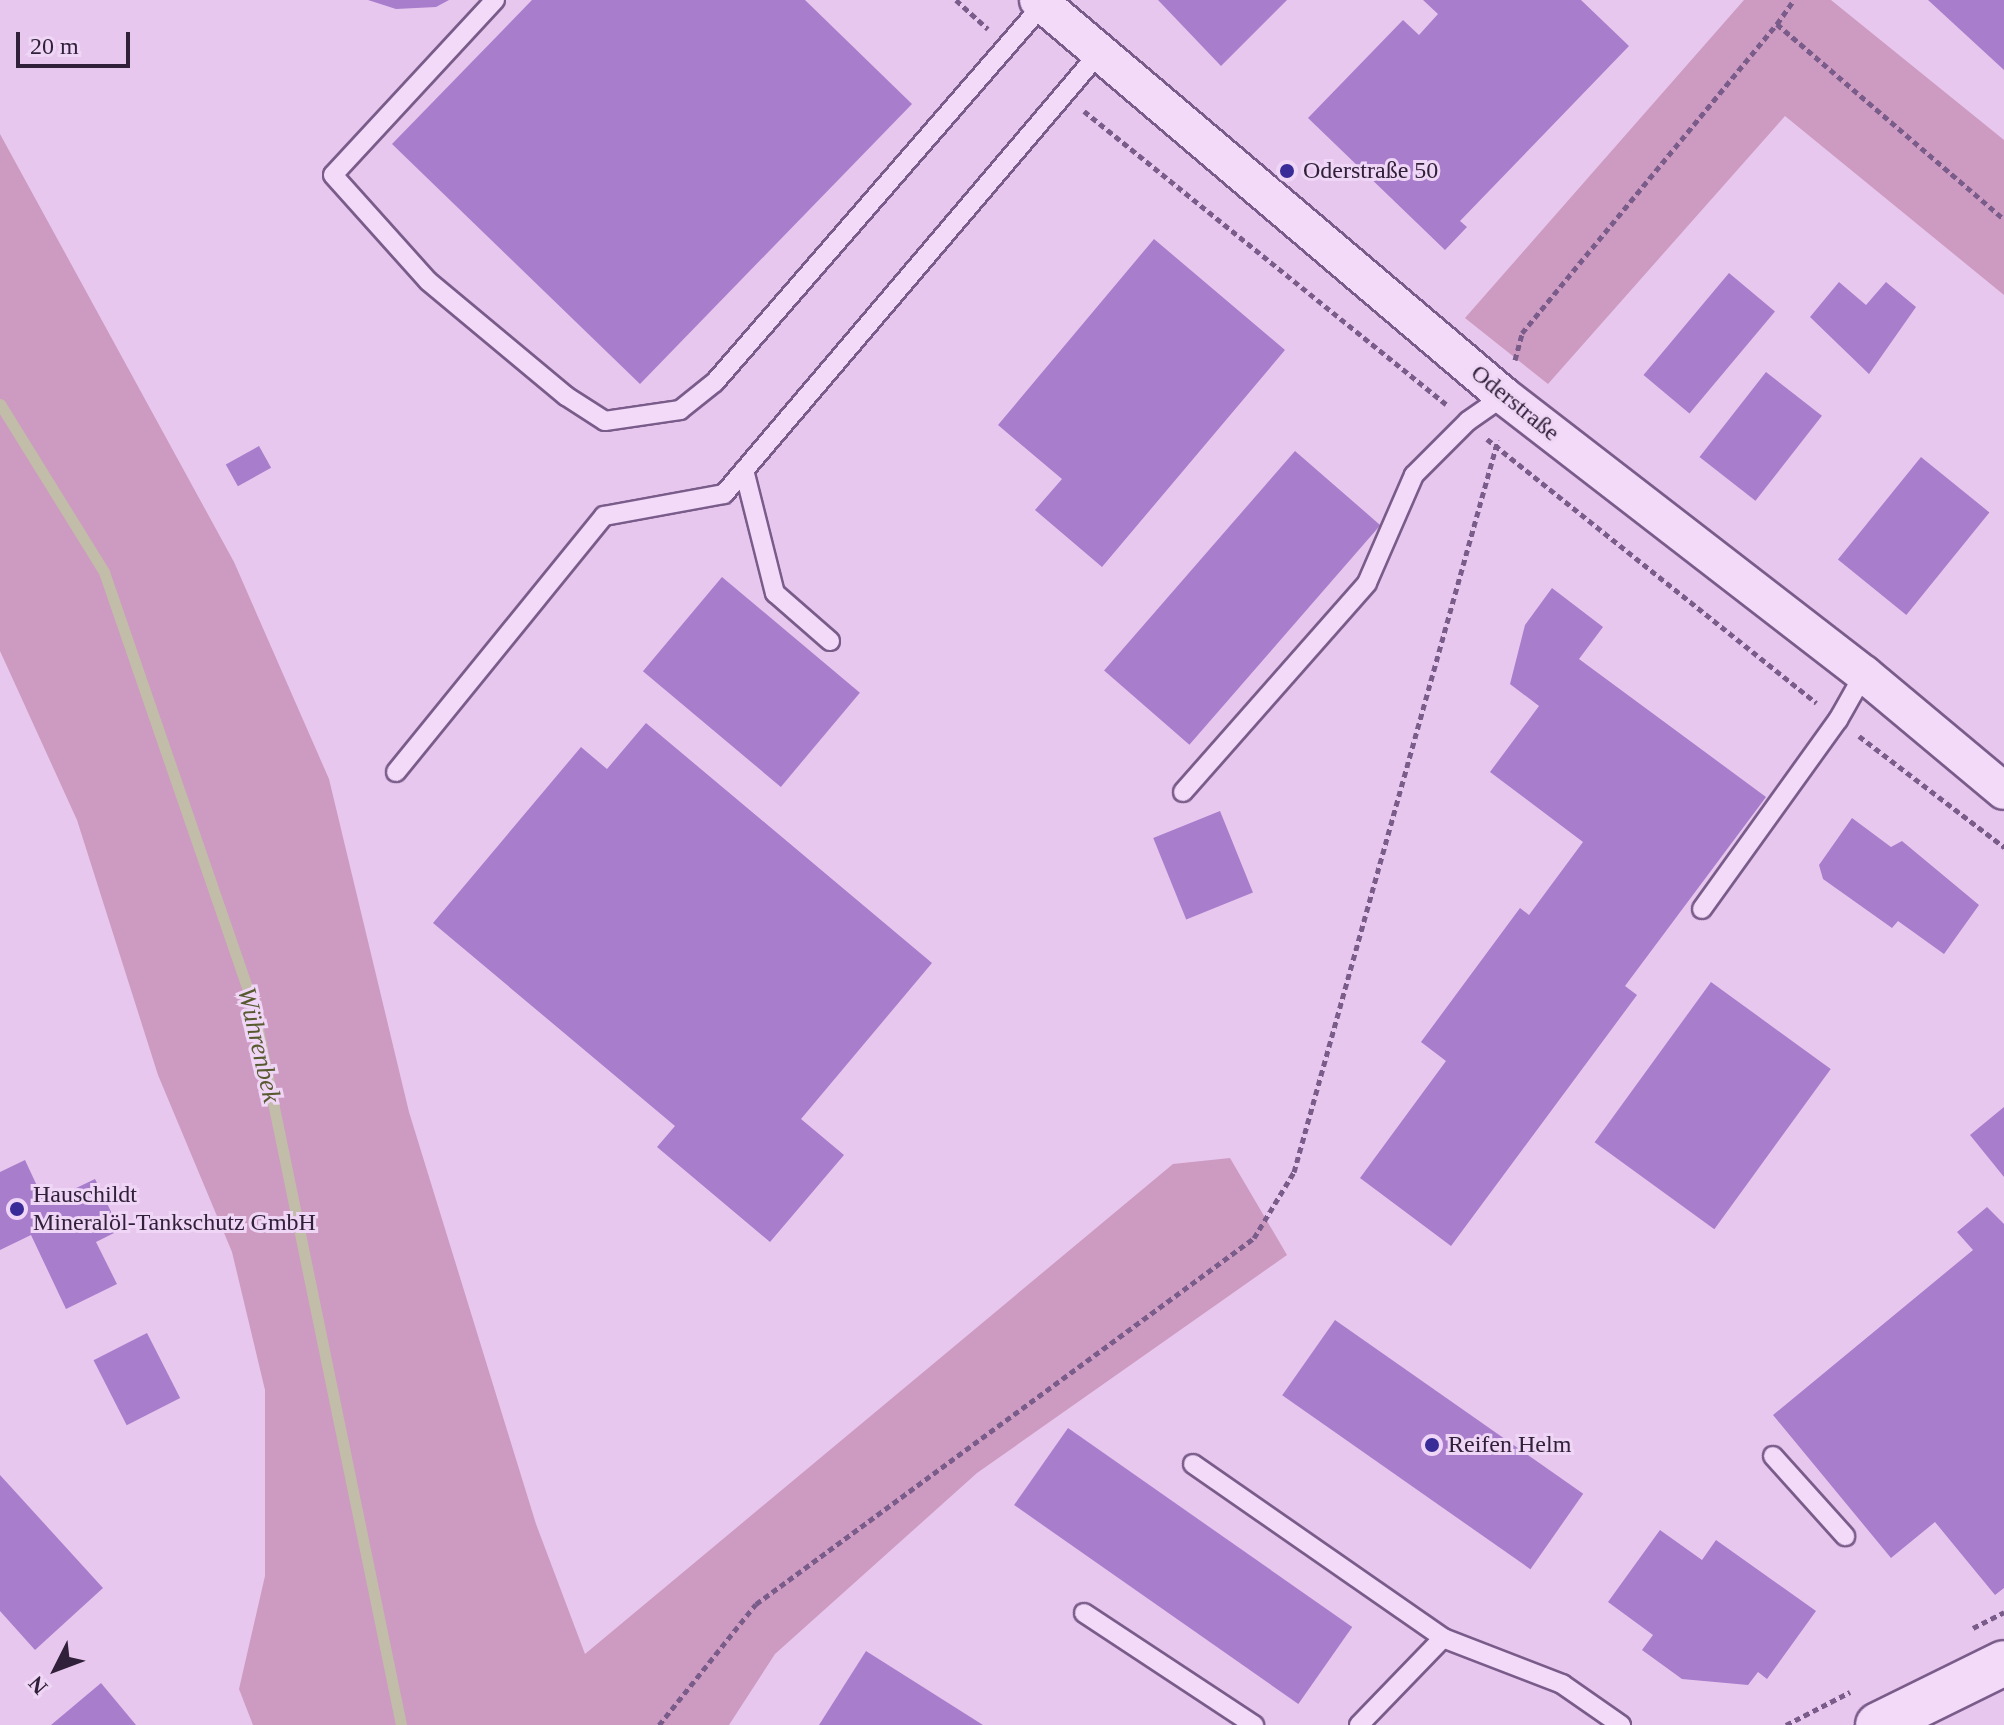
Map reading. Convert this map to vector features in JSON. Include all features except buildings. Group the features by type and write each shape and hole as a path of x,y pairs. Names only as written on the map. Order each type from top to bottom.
{"street":[{"name":"Oderstraße","path":"1042,1 1099,53 1504,396 1864,674 2004,791"},
{"path":"1878,1725 2004,1663"}],"lane":[{"path":"495,0 333,175 428,281 566,396 605,421 680,410 715,382 1042,1"},
{"path":"396,772 604,516 724,494 1099,53"},
{"path":"1183,792 1367,583 1414,475 1468,421 1504,396"},
{"path":"744,470 775,593 830,641"},
{"path":"1702,909 1838,720 1864,674"},
{"path":"1773,1456 1845,1536"},
{"path":"1193,1464 1443,1638 1562,1684 1621,1725"},
{"path":"1084,1613 1254,1725"},
{"path":"1359,1725 1443,1638"}],"path":[{"path":"659,1725 756,1604 1254,1238 1294,1172 1497,448 1504,396 1522,333 1794,0"},
{"path":"1777,24 2004,219"}],"shaded area":[{"path":"1744,0 1831,0 2004,140 2004,295 1785,116 1548,384 1465,318"},
{"path":"0,134 234,562 329,779 409,1112 536,1524 585,1654 1173,1164 1230,1158 1287,1255 977,1473 775,1654 729,1725 253,1725 239,1689 265,1576 265,1390 232,1252 158,1075 77,820 0,651"}],"waterway":[{"name":"Wührenbek","path":"0,404 104,572 253,1005 401,1725"}],"place":[{"name":"Oderstraße 50","path":"1287,171"},
{"name":"Hauschildt Mineralöl-Tankschutz GmbH","path":"17,1209"},
{"name":"Reifen Helm","path":"1432,1445"}]}
